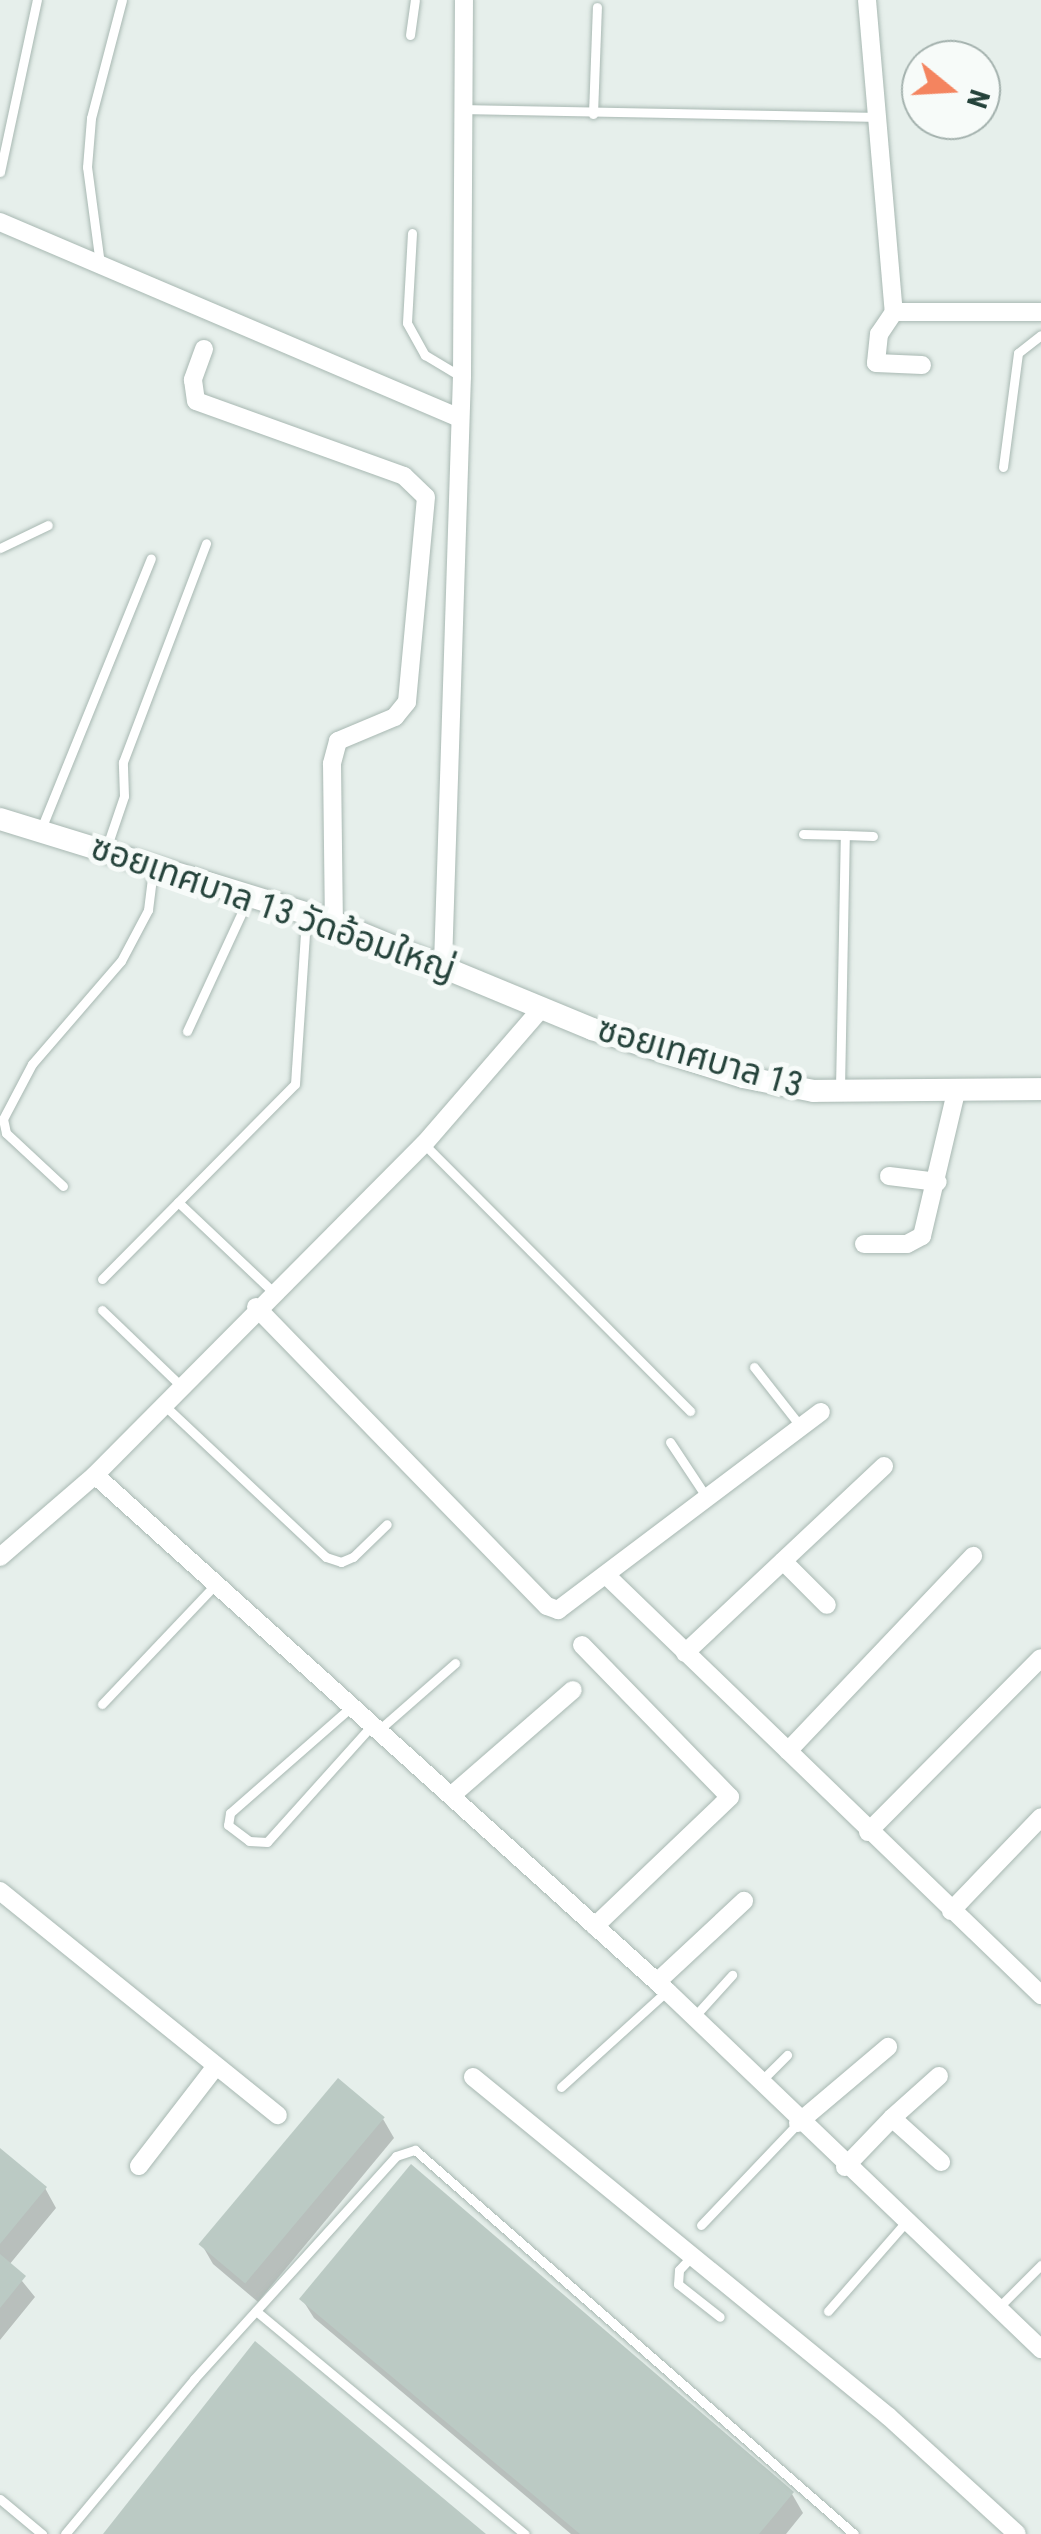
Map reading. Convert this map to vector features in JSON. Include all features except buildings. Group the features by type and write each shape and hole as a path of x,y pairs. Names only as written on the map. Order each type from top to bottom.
{"street":[{"path":"443,964 462,377 464,0"},
{"path":"867,0 894,312 879,334 876,364 922,365"},
{"path":"0,222 458,417"},
{"path":"894,312 1041,312"},
{"path":"204,349 193,380 196,401 404,476 426,497 407,702 395,717 338,740 332,764 334,922"},
{"name":"ซอยเทศบาล 13 วัดอ้อมใหญ่","path":"0,820 334,922 542,1008"},
{"path":"0,1557 95,1474 272,1290 424,1144 542,1008"},
{"name":"ซอยเทศบาล 13","path":"542,1008 743,1077 840,1091 1041,1089"},
{"path":"864,1244 907,1244 922,1236 938,1182 957,1088"},
{"path":"889,1176 938,1182"},
{"path":"256,1307 547,1606 558,1610 821,1412"},
{"path":"686,1652 884,1466"},
{"path":"95,1474 662,1987 798,2123 1041,2349"},
{"path":"788,1751 974,1556"},
{"path":"783,1561 828,1606"},
{"path":"606,1575 951,1912 1039,1990"},
{"path":"582,1644 730,1797 595,1926"},
{"path":"868,1832 1041,1658"},
{"path":"452,1795 573,1690"},
{"path":"951,1912 1041,1818"},
{"path":"0,1890 278,2115"},
{"path":"662,1987 744,1901"},
{"path":"798,2123 888,2047"},
{"path":"139,2166 216,2066"},
{"path":"845,2166 939,2076"},
{"path":"473,2077 694,2254 1017,2534"},
{"path":"892,2118 941,2162"}],"lane":[{"path":"0,172 37,0"},
{"path":"100,264 87,166 91,118 122,0"},
{"path":"410,35 415,0"},
{"path":"593,114 597,8"},
{"path":"461,109 876,117"},
{"path":"412,233 407,322 425,355 462,377"},
{"path":"1003,467 1018,353 1041,335"},
{"path":"0,548 48,526"},
{"path":"104,852 124,796 123,762 206,542"},
{"path":"40,832 151,558"},
{"path":"804,834 873,836"},
{"path":"840,1091 845,835"},
{"path":"63,1186 6,1133 3,1119 32,1064 122,961 148,910 154,867"},
{"path":"187,1031 249,896"},
{"path":"102,1278 295,1084 306,914"},
{"path":"424,1144 690,1411"},
{"path":"178,1202 272,1290"},
{"path":"102,1310 180,1385"},
{"path":"754,1367 801,1427"},
{"path":"162,1403 326,1557 341,1562 353,1556 387,1524"},
{"path":"670,1442 707,1498"},
{"path":"102,1704 215,1585"},
{"path":"353,1705 230,1812 228,1825 249,1841 267,1842 377,1726 455,1663"},
{"path":"692,2020 732,1974"},
{"path":"561,2087 662,1987"},
{"path":"759,2083 788,2055"},
{"path":"700,2224 798,2123"},
{"path":"65,2534 256,2311 396,2156 416,2150 854,2534"},
{"path":"828,2311 905,2223"},
{"path":"694,2254 679,2270 678,2284 720,2317"},
{"path":"998,2308 1041,2265"},
{"path":"256,2311 525,2534"},
{"path":"0,2499 42,2534"}]}
